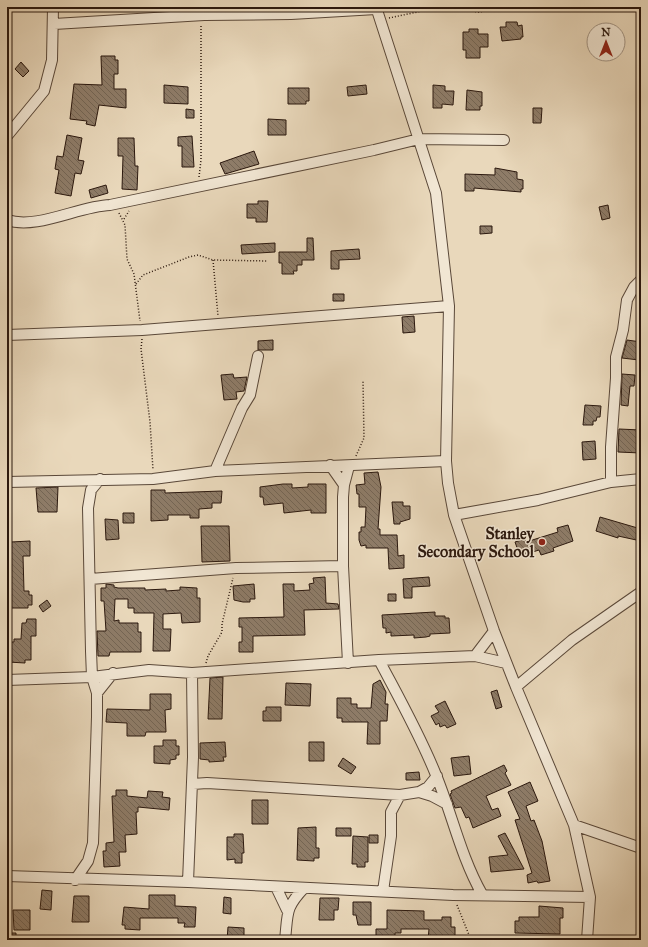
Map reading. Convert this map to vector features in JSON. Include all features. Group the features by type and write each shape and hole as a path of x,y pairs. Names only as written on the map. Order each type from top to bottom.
{"street":[{"path":"7,136 44,91 52,60 54,24 53,7"},
{"path":"54,24 204,15 291,14 376,8 436,193 449,306 446,461 448,483 454,515 506,663 574,825 590,897 587,940"},
{"path":"7,220 28,222 97,206 110,205 374,150 419,139 504,140"},
{"path":"611,482 611,447 616,357 623,330 627,300 634,287 641,280"},
{"path":"7,335 142,330 449,306"},
{"path":"215,472 242,408 250,395 258,356"},
{"path":"7,482 153,479 215,472 330,465 351,466 446,461"},
{"path":"330,465 344,485"},
{"path":"348,663 343,566 344,485 351,466"},
{"path":"75,880 88,861 93,843 97,693 92,677 88,501 91,490 100,479"},
{"path":"454,515 538,500 611,482 641,479"},
{"path":"90,579 236,568 343,566"},
{"path":"516,687 572,640 641,592"},
{"path":"475,656 494,631"},
{"path":"7,680 92,677 113,673 149,670 192,673 379,660 475,656 506,663"},
{"path":"379,660 420,736 437,776 471,876 482,894"},
{"path":"97,693 113,673"},
{"path":"188,882 193,784 192,673"},
{"path":"193,784 207,783 293,787 400,795 419,792 428,787 437,776"},
{"path":"419,792 447,804"},
{"path":"383,891 391,836 390,812 400,795"},
{"path":"574,825 641,848"},
{"path":"7,876 75,880 188,882 453,895 482,894 536,897 590,897"},
{"path":"276,886 287,910"},
{"path":"286,940 287,910 292,900 304,888"}],"path":[{"path":"379,20 422,11 452,9 479,12 514,7"},
{"path":"611,7 629,8"},
{"path":"190,188 198,181 201,172 201,26 204,15"},
{"path":"110,205 124,220 127,259 134,274 136,284 142,330 141,349 150,422 153,479"},
{"path":"136,284 144,275 189,257 198,255 212,260 267,261"},
{"path":"212,260 219,324"},
{"path":"351,466 364,438 364,381"},
{"path":"204,672 208,656 222,632 222,624 236,568"},
{"path":"453,895 471,940"}],"building":[{"path":"506,22 517,22 518,26 522,25 523,37 521,37 521,39 502,41 500,27 506,27"},
{"path":"469,29 478,29 478,34 488,34 488,47 480,47 480,58 466,58 466,50 463,50 463,32 469,32"},
{"path":"101,56 115,56 115,60 118,60 118,74 114,74 114,89 126,89 126,108 99,105 95,126 86,124 87,121 70,119 74,84 102,85"},
{"path":"21,62 29,71 23,77 15,69"},
{"path":"164,85 188,87 188,104 164,103"},
{"path":"366,85 367,94 348,96 347,87"},
{"path":"433,85 445,86 445,91 454,91 453,105 442,104 442,108 433,108"},
{"path":"288,88 309,88 309,101 306,101 306,104 288,104"},
{"path":"467,90 482,92 482,106 480,106 480,110 466,110"},
{"path":"533,108 542,108 541,123 533,123"},
{"path":"186,109 194,110 194,118 186,118"},
{"path":"268,119 286,120 286,135 268,135"},
{"path":"67,135 82,138 78,160 84,161 81,174 75,173 71,196 55,193 59,170 55,169 57,156 63,157"},
{"path":"192,136 194,167 182,167 182,146 178,146 178,137"},
{"path":"118,138 134,138 135,166 138,166 137,190 122,189 123,156 118,156"},
{"path":"254,151 259,164 225,174 220,163"},
{"path":"495,168 517,172 517,179 523,180 523,189 521,189 521,192 474,188 474,191 465,191 465,174 495,175"},
{"path":"106,185 108,193 91,198 89,190"},
{"path":"258,201 268,201 267,222 256,222 256,218 247,218 247,204 258,204"},
{"path":"608,205 610,218 602,220 599,207"},
{"path":"480,226 492,226 492,233 480,234"},
{"path":"307,238 313,238 314,260 302,260 302,265 297,265 297,271 293,271 294,274 282,274 282,263 279,263 279,252 307,252"},
{"path":"275,243 275,252 242,254 241,245"},
{"path":"359,249 360,259 339,260 339,269 331,269 331,251"},
{"path":"333,294 344,294 344,301 333,301"},
{"path":"414,316 415,332 403,333 402,317"},
{"path":"273,340 273,350 258,350 258,341"},
{"path":"627,340 641,342 641,355 639,360 622,358"},
{"path":"233,374 234,378 247,377 244,391 236,392 237,399 224,400 221,375"},
{"path":"622,374 635,375 634,386 630,386 628,406 621,405"},
{"path":"585,405 601,406 600,417 597,417 596,421 593,421 593,425 583,425"},
{"path":"619,429 641,430 641,453 618,452"},
{"path":"595,441 596,459 583,460 582,442"},
{"path":"378,472 381,487 378,529 380,529 380,535 397,535 398,556 404,555 404,568 389,569 388,548 366,548 366,545 361,546 359,540 359,532 361,532 361,527 365,527 366,507 359,507 359,494 357,494 356,485 365,484 364,473"},
{"path":"292,484 292,488 308,487 308,484 326,484 326,513 311,513 311,510 284,513 283,503 264,505 263,497 260,497 260,487"},
{"path":"58,487 57,512 38,512 36,488"},
{"path":"151,490 165,490 165,493 222,491 221,503 212,503 212,508 199,509 199,518 190,518 190,515 168,515 168,520 151,521"},
{"path":"392,502 403,502 403,506 410,506 410,519 400,522 400,524 394,524"},
{"path":"123,513 134,513 134,523 123,523"},
{"path":"600,517 641,529 641,541 618,536 618,538 596,531"},
{"path":"105,519 118,520 119,539 106,540"},
{"path":"568,525 573,541 553,548 554,551 541,555 539,550 520,556 515,542 525,539 526,542 558,532 557,528"},
{"path":"201,526 229,526 230,561 202,562"},
{"path":"30,541 30,556 23,556 24,591 29,591 29,595 32,595 32,605 28,605 28,608 7,608 8,549 11,549 11,542"},
{"path":"325,577 326,603 338,604 339,609 304,610 305,635 253,636 253,652 239,652 239,642 242,642 242,627 239,627 239,618 284,617 283,584 294,584 294,591 310,590 309,584 314,583 313,578"},
{"path":"429,577 430,586 412,587 412,598 404,598 403,579"},
{"path":"106,584 114,585 114,587 118,588 145,588 145,590 166,589 166,591 180,590 180,587 197,588 197,598 200,598 200,622 182,623 181,613 163,614 163,629 171,629 170,651 153,651 154,613 134,613 134,608 128,608 128,599 115,599 114,621 119,620 119,623 138,623 138,632 141,632 141,652 110,652 109,656 98,656 97,631 106,631 104,601 101,601 101,588 106,588"},
{"path":"254,584 255,599 250,599 250,602 234,600 233,586"},
{"path":"388,594 396,594 396,601 388,601"},
{"path":"47,600 51,606 43,612 39,606"},
{"path":"435,612 435,616 445,616 445,618 449,618 450,633 430,634 430,636 426,637 414,638 414,635 391,636 391,632 386,633 386,628 383,628 382,615"},
{"path":"27,619 36,619 36,636 31,636 31,660 25,660 25,663 8,662 7,646 9,642 14,642 14,639 21,639 22,623 26,623"},
{"path":"223,677 222,719 208,719 210,678"},
{"path":"380,680 386,692 385,704 388,704 387,721 380,721 380,744 367,744 368,722 342,722 342,718 337,718 337,698 351,698 351,704 357,704 357,708 371,708 373,684"},
{"path":"286,683 311,684 310,706 285,705"},
{"path":"497,690 502,707 496,709 491,692"},
{"path":"150,694 171,694 171,709 165,710 166,732 146,732 145,736 127,736 127,723 106,722 107,709 150,710"},
{"path":"445,701 456,724 447,728 445,725 440,727 439,723 436,725 431,716 439,712 435,706"},
{"path":"266,707 281,707 281,721 263,721 263,711 266,711"},
{"path":"163,740 176,740 176,746 179,746 179,755 176,755 176,759 170,760 170,764 154,763 154,746 163,746"},
{"path":"225,742 226,757 223,757 224,761 209,762 209,760 200,759 200,743"},
{"path":"309,742 324,742 324,761 309,761"},
{"path":"469,756 471,774 454,776 451,758"},
{"path":"343,758 356,767 351,774 338,766"},
{"path":"504,765 507,771 505,773 511,785 486,796 492,810 498,808 501,816 473,828 469,817 466,818 461,807 455,808 450,794 452,793 451,791"},
{"path":"419,772 420,780 406,780 406,773"},
{"path":"530,782 538,801 526,806 531,821 534,820 542,841 550,881 538,883 537,881 528,883 527,875 532,873 515,820 520,819 508,792"},
{"path":"116,790 127,790 127,796 147,798 148,791 163,792 162,797 170,798 169,810 138,807 138,812 136,812 137,834 125,835 126,852 119,852 120,866 104,867 103,851 106,851 106,843 114,842 112,796 116,796"},
{"path":"252,800 268,800 268,824 252,824"},
{"path":"316,827 316,848 319,848 319,858 314,858 314,861 297,860 298,828"},
{"path":"336,828 351,828 351,836 336,836"},
{"path":"505,833 524,869 491,872 489,857 508,855 498,836"},
{"path":"234,834 243,834 244,853 242,853 242,863 235,863 235,859 227,860 227,837 234,837"},
{"path":"369,835 378,835 378,843 369,843"},
{"path":"353,836 368,837 368,862 365,862 365,867 357,867 357,864 352,864"},
{"path":"42,890 52,891 51,910 40,909"},
{"path":"149,895 175,895 175,906 196,907 195,927 184,927 185,923 178,923 178,918 140,918 140,930 125,929 125,925 122,925 124,907 149,909"},
{"path":"74,896 89,896 89,922 72,922"},
{"path":"224,897 231,898 231,914 223,913"},
{"path":"320,898 339,898 338,910 334,910 334,920 319,920"},
{"path":"353,902 371,902 371,925 358,925 356,915 353,915"},
{"path":"539,906 563,908 563,918 560,918 560,934 515,933 515,921 519,921 519,917 539,917"},
{"path":"13,910 30,910 30,930 14,930"},
{"path":"387,910 424,911 424,920 442,920 442,917 451,917 451,927 455,927 455,939 428,940 429,929 401,929 401,933 395,933 395,940 376,940 376,929 387,929"},
{"path":"228,927 244,928 244,940 227,940"},
{"path":"7,933 16,933 16,940 7,940"}],"place":[{"name":"Stanley Secondary School","path":"542,542"}]}
